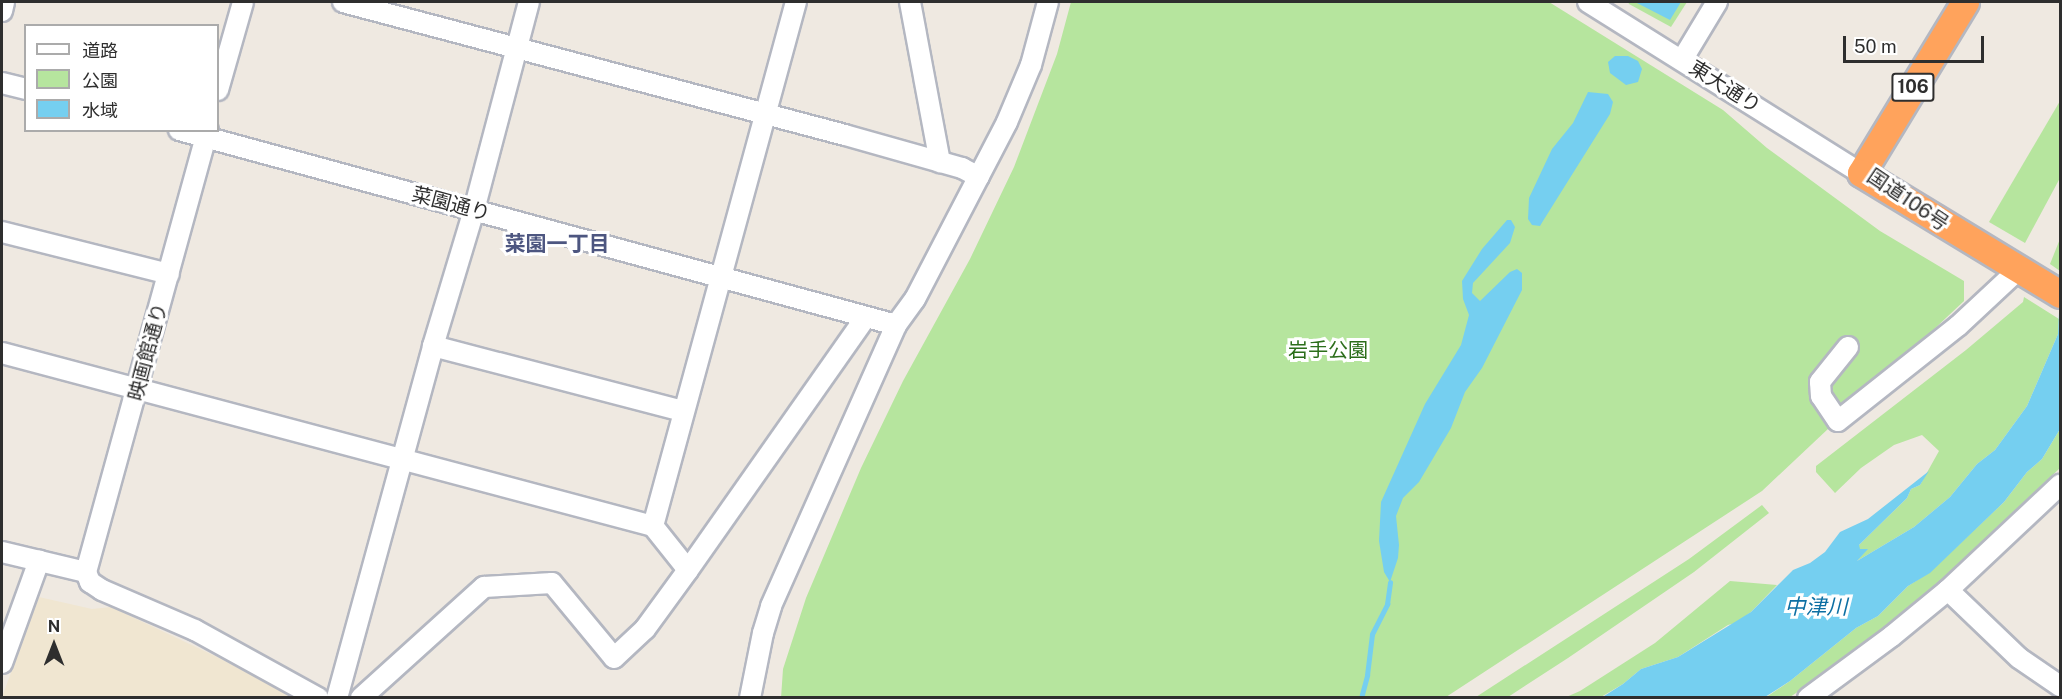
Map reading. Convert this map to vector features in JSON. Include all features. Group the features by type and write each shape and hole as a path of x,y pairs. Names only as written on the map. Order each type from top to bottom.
{"highway":[{"name":"国道106号","path":"1965,2 1861,173 2026,275 2061,294"}],"street":[{"path":"2,10 4,2"},
{"path":"219,86 243,2"},
{"path":"343,2 940,162 979,177"},
{"path":"337,698 433,346 474,210 529,2"},
{"path":"652,526 796,2"},
{"path":"910,2 940,162"},
{"path":"750,698 771,606 896,325 915,299 979,177 1031,65 1048,2"},
{"name":"東大通り","path":"1588,2 1612,8 1682,60 1861,173"},
{"path":"1682,60 1717,2"},
{"path":"2,82 24,88"},
{"name":"菜園通り","path":"208,134 474,210 896,325"},
{"name":"映画館通り","path":"86,572 208,134"},
{"path":"2,232 168,274"},
{"path":"1848,347 1820,382 1821,396 1838,421 2026,275"},
{"path":"361,698 484,586 552,583 614,658 645,629 866,317"},
{"path":"433,346 683,411"},
{"path":"2,353 652,526 688,570"},
{"path":"1808,698 1892,636 1948,590 2061,485"},
{"path":"2,552 86,572 90,582 102,590 195,630 318,698"},
{"path":"2,663 39,561"},
{"path":"1948,590 2019,658 2061,686"}],"shaded area":[{"path":"39,597 92,609 111,607 215,656 293,697 2,697"}],"green space":[{"name":"岩手公園","path":"1071,2 1549,2 1723,110 1767,148 1880,231 1964,281 1964,301 1762,491 1446,697 781,698 783,669 806,598 861,468 903,381 970,259 1014,167 1057,54"},
{"path":"1628,2 1687,2 1671,27"},
{"path":"2060,101 2060,178 2025,243 1989,222"},
{"path":"2060,239 2060,271 2050,264"},
{"path":"2024,297 2059,319 2058,334 2027,406 1995,450 1977,464 1950,497 1914,527 1857,561 1867,549 1859,549 1859,545 1907,498 1911,489 1920,485 1939,451 1922,435 1894,445 1861,468 1835,493 1816,472 1816,466 1966,350 2023,302"},
{"path":"2060,429 2060,468 1934,588 1843,662 1790,697 1765,698 1856,628 1878,616 1908,586 1930,572 2004,502 2027,472 2042,459"},
{"path":"1762,505 1769,513 1694,572 1568,658 1508,697 1476,697 1689,559"},
{"path":"1730,581 1777,585 1751,612 1736,623 1728,625 1678,657 1641,669 1623,684 1601,697 1564,698 1580,691 1655,643"}],"water":[{"path":"1635,2 1681,2 1670,20"},
{"path":"1615,56 1628,56 1638,61 1642,69 1638,82 1626,85 1610,73 1608,62"},
{"path":"1588,92 1608,94 1613,102 1610,114 1540,226 1532,225 1528,219 1529,198 1552,149 1573,123"},
{"path":"1507,220 1511,220 1515,227 1510,243 1473,283 1472,293 1480,301 1510,272 1517,269 1522,273 1522,290 1482,368 1465,392 1451,428 1419,482 1403,498 1396,516 1398,558 1390,582 1384,572 1379,541 1381,502 1425,404 1461,345 1469,315 1463,299 1462,281 1482,249"},
{"name":"中津川","path":"2060,291 2060,429 2042,459 2027,472 2004,502 1930,573 1908,586 1878,616 1856,628 1790,681 1765,697 1601,698 1641,669 1678,657 1751,612 1793,570 1810,563 1825,552 1840,532 1868,519 1929,471 1920,485 1911,489 1907,498 1859,545 1860,549 1868,549 1857,561 1914,527 1950,497 1977,464 1995,450 2027,406 2058,334"}],"waterway":[{"path":"1361,698 1367,675 1372,634 1387,604 1390,582"}],"district":[{"name":"菜園一丁目","path":"557,244"}]}
